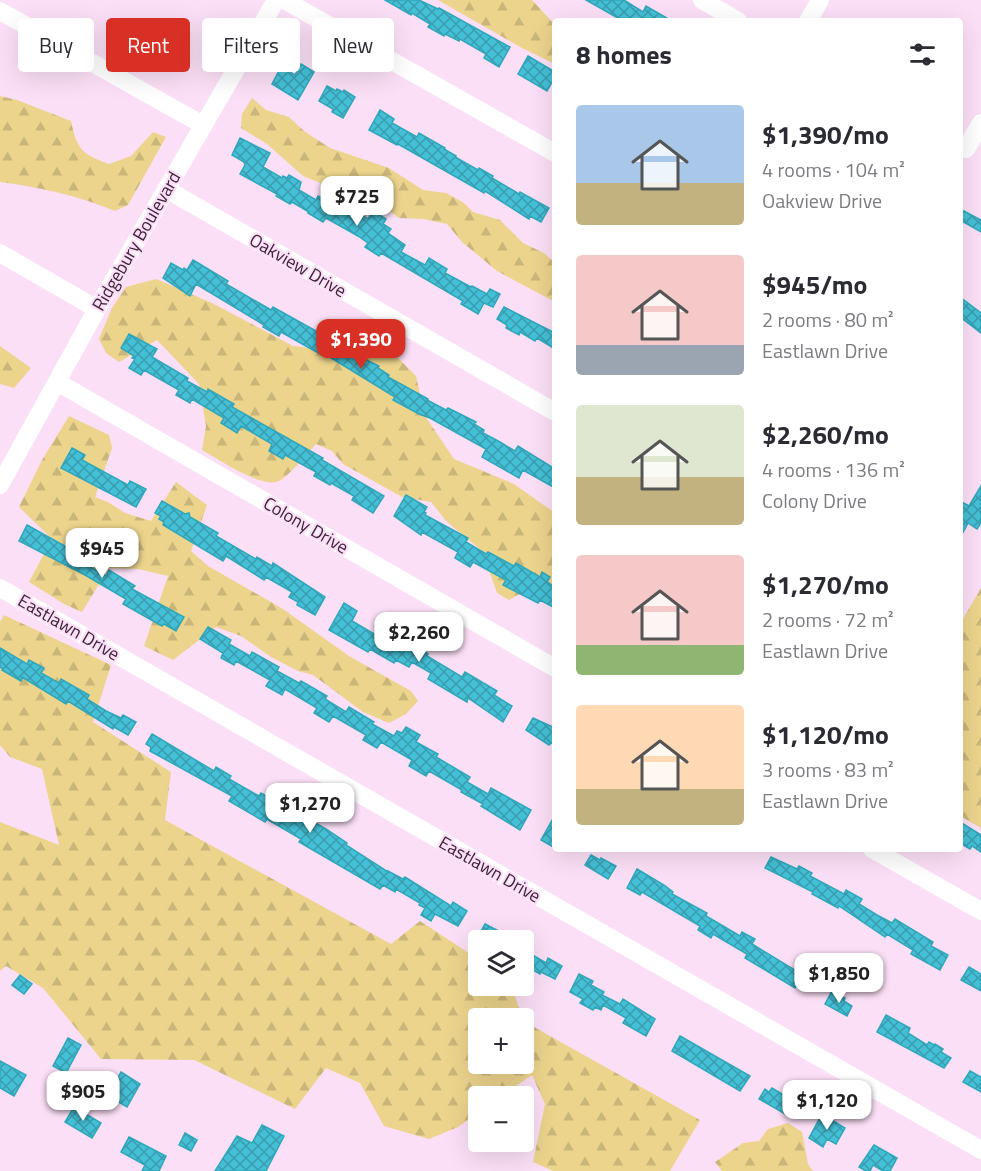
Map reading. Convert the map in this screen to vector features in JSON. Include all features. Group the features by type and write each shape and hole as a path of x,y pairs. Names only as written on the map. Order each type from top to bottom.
{"street":[{"name":"Ridgebury Boulevard","path":"0,483 97,309 276,0"},
{"path":"284,0 552,151"},
{"path":"702,0 733,18"},
{"path":"810,18 820,0"},
{"path":"0,11 203,125"},
{"path":"969,151 981,123"},
{"name":"Oakview Drive","path":"166,189 552,410"},
{"path":"0,253 97,309"},
{"name":"Colony Drive","path":"57,382 552,666"},
{"name":"Eastlawn Drive","path":"0,588 981,1150"},
{"path":"877,852 981,911"}],"green space":[{"path":"438,0 532,0 552,22 552,63"},
{"path":"0,96 17,100 71,121 82,150 109,164 131,156 153,132 166,137 128,205 115,211 59,193 0,182"},
{"path":"252,98 266,110 289,117 304,131 330,148 389,168 423,190 446,193 464,203 473,212 500,220 523,243 544,253 552,260 552,300 497,271 462,242 447,224 423,219 399,218 370,197 343,192 303,176 267,144 241,128 242,114"},
{"path":"156,279 212,303 293,346 398,358 416,376 425,416 454,459 514,484 552,511 552,596 522,593 509,600 497,593 482,551 446,521 431,502 402,497 343,464 332,451 316,444 288,474 279,481 271,482 262,481 240,472 202,450 206,426 199,384 157,340 119,362 106,353 99,339 112,308 126,287"},
{"path":"0,346 31,368 14,388 0,384"},
{"path":"69,416 109,435 112,448 95,497 125,513 151,521 176,482 207,505 191,551 208,566 283,609 349,656 411,691 418,701 406,714 389,723 363,712 313,675 298,671 271,657 241,636 216,627 173,660 144,646 168,576 138,569 109,568 82,612 64,604 29,582 52,539 19,507 42,460"},
{"path":"981,588 981,828 963,818 963,619"},
{"path":"4,615 111,665 93,722 171,772 165,820 391,944 420,921 468,952 468,996 515,996 519,1008 468,1008 468,1074 534,1074 534,1027 700,1120 670,1171 553,1171 533,1162 545,1104 532,1075 516,1086 468,1086 468,1120 458,1127 429,1139 384,1126 360,1083 326,1068 295,1109 194,1060 101,1059 43,988 6,966 0,971 0,822 59,845 42,769 10,757 0,745 0,622"},
{"path":"788,1123 802,1132 808,1164 813,1171 722,1171 715,1162 743,1143 759,1141 768,1129"}],"building":[{"path":"385,0 419,0 439,8 510,47 499,67 484,58 486,54 460,39 459,41 445,34 444,36 428,27 430,24 412,13 411,15"},
{"path":"586,0 624,0 643,12 646,6 667,18 618,18"},
{"path":"528,56 552,70 552,82 547,91 518,74"},
{"path":"301,64 314,72 298,100 272,84 278,72 290,72 295,75 300,72"},
{"path":"327,86 336,91 337,89 343,92 344,90 355,97 343,118 319,101"},
{"path":"380,110 394,119 392,123 417,137 419,133 445,148 455,157 493,176 492,178 519,194 520,192 549,208 541,222 530,216 529,219 485,191 484,193 369,130"},
{"path":"240,138 270,153 263,167 282,178 283,176 287,178 289,175 301,182 299,190 316,200 318,196 346,210 348,207 368,219 373,211 386,219 383,224 391,229 388,233 405,245 401,252 425,265 429,258 447,269 445,273 471,287 487,294 490,289 500,294 493,307 484,303 478,314 461,304 463,301 381,253 379,256 365,247 368,243 358,236 326,218 323,222 240,174 245,165 244,162 232,155"},
{"path":"963,211 981,220 981,232 963,222"},
{"path":"193,260 228,281 226,284 271,310 273,307 336,342 344,349 379,366 378,368 389,375 388,377 427,400 476,422 474,424 484,430 483,433 515,451 518,446 552,467 552,486 523,470 519,478 482,457 486,449 393,400 395,397 328,356 281,332 279,336 263,327 264,325 196,284 190,296 163,278 171,263 187,270"},
{"path":"963,299 981,313 981,333 963,319"},
{"path":"504,307 552,331 552,347 537,338 535,341 520,332 519,335 506,328 507,325 497,319"},
{"path":"129,334 157,349 152,357 188,378 187,381 207,392 208,389 234,404 232,407 323,458 322,460 384,496 373,513 352,500 354,496 314,476 316,472 285,455 283,459 269,451 272,444 241,426 237,433 221,423 224,418 192,399 190,403 176,395 179,390 144,370 141,375 129,368 135,359 132,358 134,356 121,348"},
{"path":"72,448 85,455 82,460 128,485 130,481 146,489 136,507 61,468"},
{"path":"981,486 981,523 977,529 968,523 963,532 963,503 969,506"},
{"path":"406,495 427,507 425,515 468,538 466,542 486,554 488,552 514,566 516,563 540,577 542,572 550,577 547,582 552,585 552,606 540,600 538,603 503,585 506,580 473,562 470,567 455,558 458,552 422,532 421,535 394,516"},
{"path":"162,501 185,514 189,513 190,517 218,533 216,536 256,559 257,557 272,566 273,563 325,597 315,615 297,605 298,602 289,597 292,592 266,577 264,580 226,556 223,561 163,525 164,522 159,519 161,516 155,513"},
{"path":"27,525 88,559 85,564 106,576 109,570 135,586 132,589 184,617 176,631 164,624 162,626 123,604 126,599 85,575 19,541"},
{"path":"344,603 357,611 352,621 386,641 392,631 462,677 465,672 497,691 494,695 512,706 503,722 468,698 467,702 428,679 431,673 412,662 409,667 396,660 394,663 370,649 368,652 329,630"},
{"path":"208,627 231,640 229,644 250,656 252,652 279,667 277,671 327,696 325,699 346,712 349,707 374,722 372,724 394,736 397,731 402,733 406,727 420,735 416,742 438,754 436,757 470,777 467,782 488,794 491,788 531,810 520,830 481,806 483,804 461,792 462,790 429,771 426,776 409,766 412,760 381,742 377,748 363,740 366,735 347,724 333,716 329,722 314,713 317,708 285,689 282,695 266,686 270,680 236,661 234,665 221,658 223,653 200,639"},
{"path":"0,648 27,664 29,660 44,668 41,673 59,683 61,679 89,695 87,699 106,711 121,718 123,715 136,722 128,735 114,727 113,729 68,701 66,704 22,677 21,681 0,667"},
{"path":"533,718 552,727 552,744 549,745 526,730"},
{"path":"152,734 214,771 216,767 231,776 229,779 259,796 261,793 277,802 274,806 308,824 310,820 326,829 388,872 403,879 405,877 451,906 453,902 467,911 458,926 435,914 431,921 421,915 425,908 419,905 420,903 396,889 395,892 383,885 380,889 299,842 301,839 267,819 265,822 229,801 232,796 150,751 151,747 146,744"},
{"path":"552,820 552,846 541,840"},
{"path":"963,824 981,835 981,852 972,846 970,849 963,845"},
{"path":"591,855 616,866 608,879 585,865"},
{"path":"771,857 797,869 799,866 812,873 810,876 844,894 846,890 862,899 859,904 877,915 892,923 895,919 933,942 931,946 948,955 940,970 911,954 913,950 887,934 885,937 839,906 838,908 812,894 813,892 765,868"},
{"path":"637,869 664,885 673,892 672,894 707,913 706,916 740,936 742,932 755,939 752,944 803,975 795,988 745,958 747,954 713,934 711,938 698,930 700,926 642,892 640,895 627,888"},
{"path":"485,924 497,930 482,930"},
{"path":"534,956 546,963 548,958 562,966 555,979 541,972 540,974 534,971"},
{"path":"969,967 981,974 981,991 961,980"},
{"path":"579,974 593,981 591,985 604,992 602,995 620,1004 623,999 655,1019 646,1036 623,1023 626,1018 603,1005 601,1010 595,1007 593,1010 580,1003 583,999 570,992"},
{"path":"20,975 32,984 24,994 12,985"},
{"path":"832,991 845,998 844,1001 852,1006 847,1016 825,1004"},
{"path":"886,1015 910,1028 908,1033 927,1045 929,1042 943,1049 941,1052 951,1058 944,1068 877,1032"},
{"path":"680,1036 750,1076 740,1091 672,1051"},
{"path":"68,1038 81,1045 66,1073 53,1066"},
{"path":"0,1061 26,1075 14,1096 0,1088"},
{"path":"970,1071 981,1077 981,1092 963,1082"},
{"path":"121,1072 140,1084 127,1107 95,1088 101,1077 114,1085"},
{"path":"772,1088 795,1102 787,1115 759,1099 765,1089 769,1092"},
{"path":"74,1107 101,1123 92,1138 65,1122"},
{"path":"822,1114 845,1128 836,1144 827,1139 823,1147 809,1138"},
{"path":"262,1125 284,1136 266,1171 215,1171 237,1136 252,1143"},
{"path":"185,1133 197,1140 191,1151 179,1145"},
{"path":"129,1137 166,1156 159,1171 142,1171 145,1165 121,1152"},
{"path":"874,1145 897,1158 890,1171 883,1171 873,1165 870,1171 859,1167"}]}
